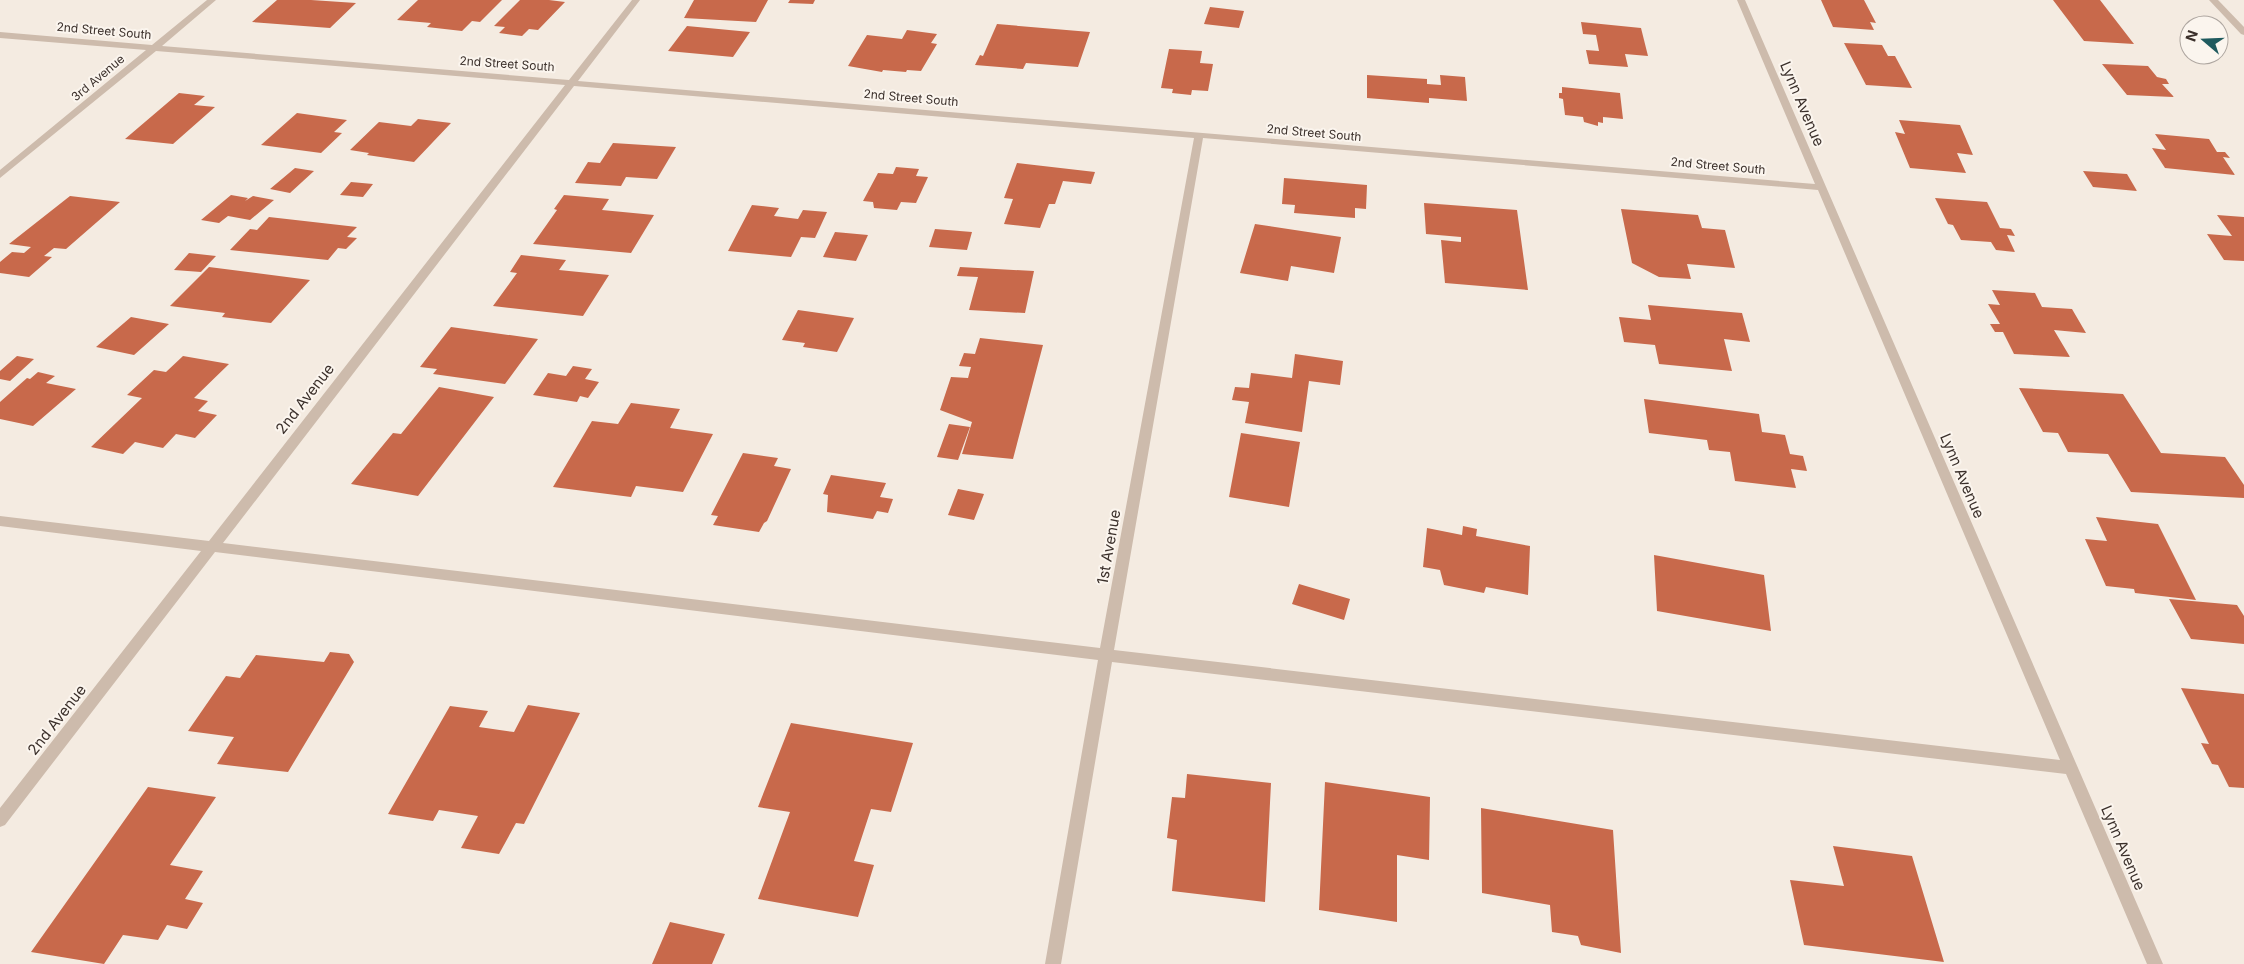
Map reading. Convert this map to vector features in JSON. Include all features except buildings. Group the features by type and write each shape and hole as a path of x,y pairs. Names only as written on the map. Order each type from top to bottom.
{"street":[{"name":"3rd Avenue","path":"0,175 212,0"},
{"name":"2nd Avenue","path":"0,820 636,0"},
{"name":"Lynn Avenue","path":"1741,0 2155,964"},
{"path":"2213,0 2244,32"},
{"name":"2nd Street South","path":"0,36 1820,186"},
{"name":"1st Avenue","path":"1054,964 1106,655 1199,136"},
{"path":"0,521 1106,655 2071,768"}]}
